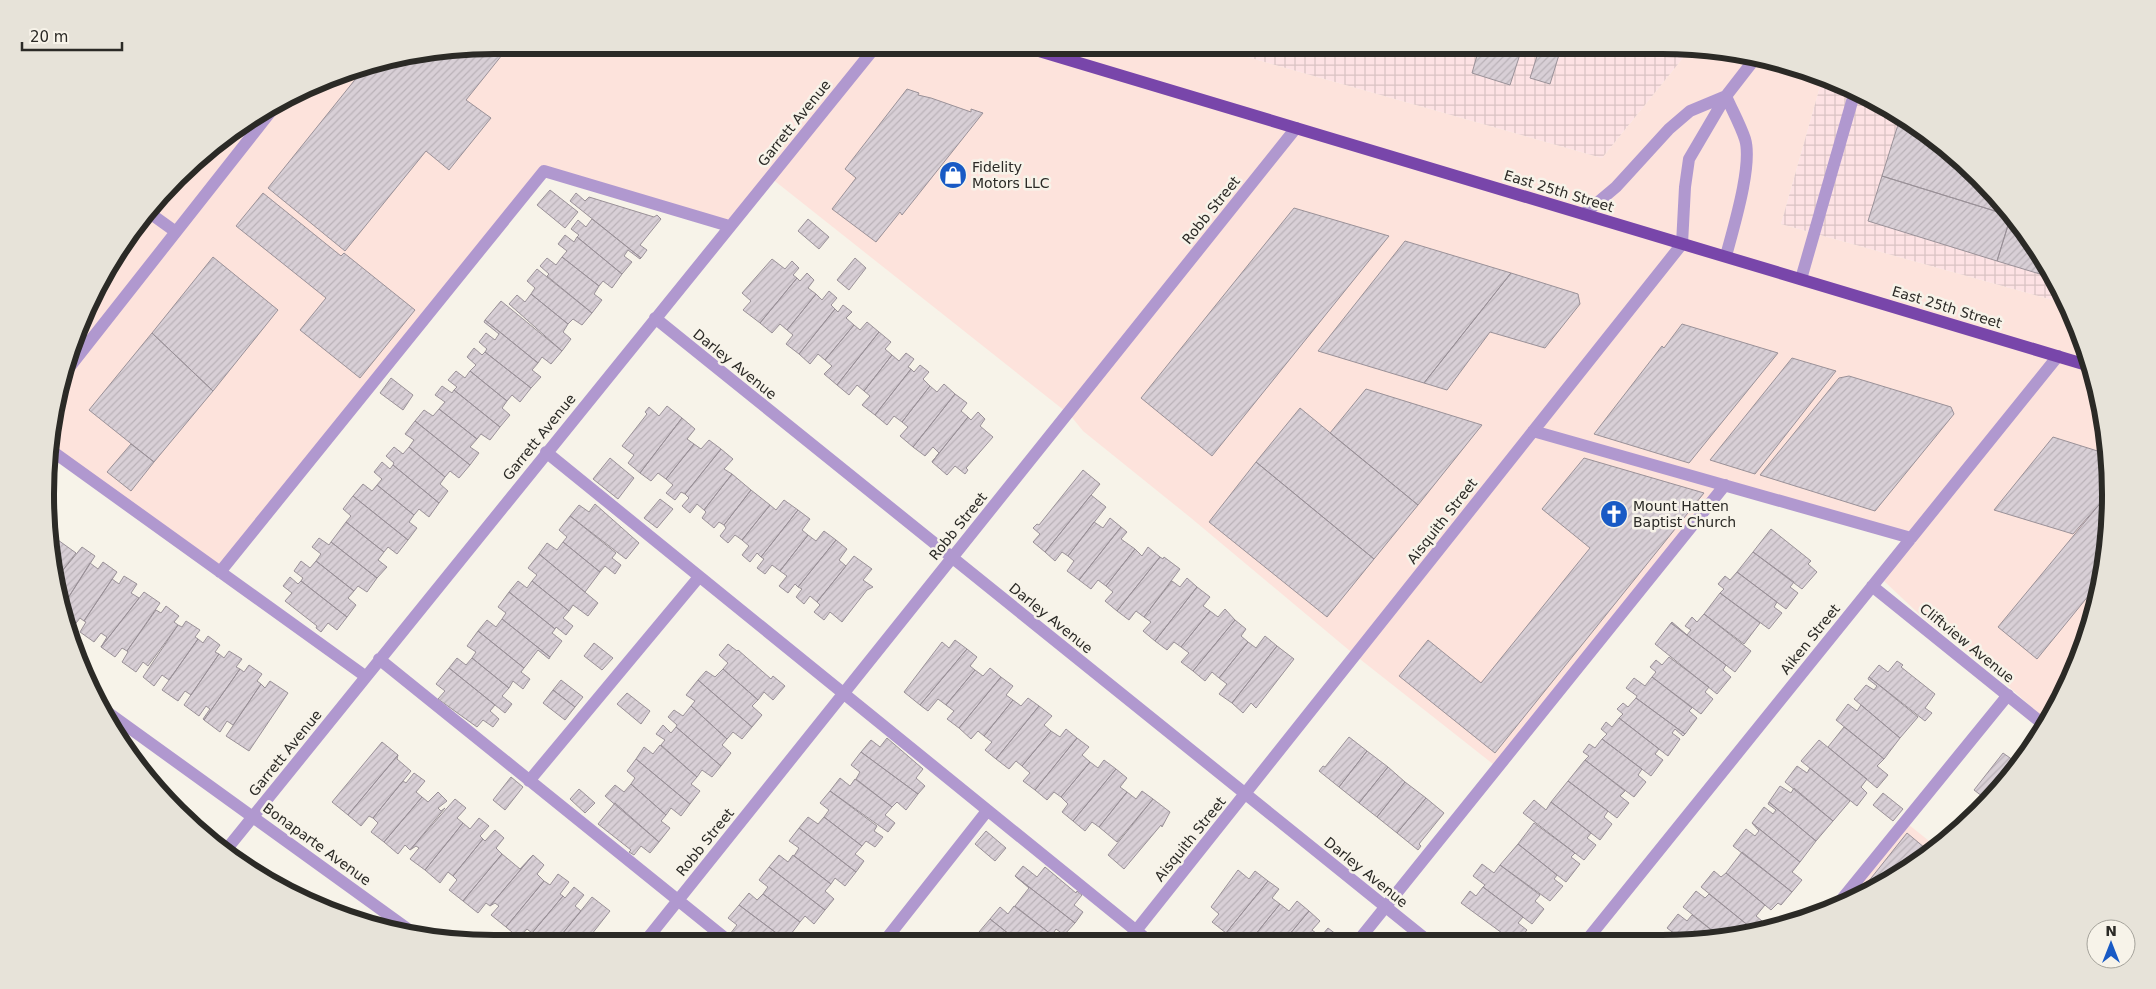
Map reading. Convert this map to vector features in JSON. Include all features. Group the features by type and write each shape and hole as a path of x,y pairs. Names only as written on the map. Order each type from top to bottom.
{"main road":[{"name":"East 25th Street","path":"1049,54 2082,364"}],"street":[{"name":"Garrett Avenue","path":"229,846 869,54"},
{"path":"1682,244 1684,187 1689,159 1726,96 1752,63"},
{"path":"1584,214 1616,187 1668,129 1690,111 1726,96"},
{"path":"1726,96 1746,140 1745,173 1738,214 1726,256"},
{"path":"1801,279 1854,98"},
{"path":"74,362 265,118"},
{"name":"Robb Street","path":"650,935 1296,128"},
{"path":"220,572 544,171 729,226"},
{"path":"153,216 176,232"},
{"name":"Aisquith Street","path":"1133,935 1682,244"},
{"name":"Darley Avenue","path":"655,318 1421,935"},
{"name":"Aiken Street","path":"1590,935 2058,356"},
{"path":"1533,431 1911,538"},
{"path":"546,452 843,695 1141,935"},
{"path":"56,454 365,676"},
{"path":"1363,935 1725,485"},
{"path":"529,780 699,577"},
{"name":"Cliftview Avenue","path":"1872,586 2040,720"},
{"path":"379,659 721,935"},
{"path":"1847,894 2008,695"},
{"name":"Bonaparte Avenue","path":"114,717 405,926"},
{"path":"889,935 987,811"}],"shaded area":[{"path":"1237,54 1602,158 1685,55 1747,62 1776,69 1821,84 1781,224 2058,301 2069,326 2087,380 2094,409 2101,466 2101,523 2094,580 2079,636 2069,663 2042,716 1996,675 1920,615 1884,581 1913,539 1726,483 1498,768 1356,656 1191,518 1083,431 1070,415 771,178 733,226 544,167 222,576 56,454 62,409 69,380 87,326 99,300 128,250 163,204 204,163 250,128 300,99 353,77 409,62 466,55"},
{"path":"1237,54 1685,55 1602,158"},
{"path":"1821,84 1882,113 1930,145 1952,163 1993,204 2011,226 2043,274 2058,301 1781,224"},
{"path":"1904,821 1931,843 1882,876 1845,895"}],"building":[{"path":"503,54 466,100 491,118 449,170 426,151 345,251 268,188 358,75 409,62 466,55"},
{"path":"1477,54 1520,54 1510,85 1472,73"},
{"path":"1538,54 1559,54 1550,84 1530,78"},
{"path":"907,89 919,93 918,95 971,112 971,109 983,113 902,215 900,212 876,242 832,209 856,178 845,169"},
{"path":"1898,123 1952,163 2000,213 1882,176"},
{"path":"1882,176 2000,213 2009,223 1997,261 1868,221"},
{"path":"550,190 578,212 565,228 537,205"},
{"path":"263,193 341,256 344,253 415,310 360,378 300,330 326,298 236,226"},
{"path":"576,193 585,201 589,197 654,217 657,215 661,219 640,245 647,250 641,258 570,201"},
{"path":"1294,208 1389,236 1212,456 1141,398"},
{"path":"592,219 641,258 628,250 624,256 632,262 622,274 577,237 579,235 571,229 578,220 586,227"},
{"path":"808,219 829,237 819,249 798,231"},
{"path":"2009,223 2044,275 1997,261"},
{"path":"565,235 574,242 577,237 622,274 612,288 603,281 599,286 562,257 567,251 558,244"},
{"path":"1405,241 1511,273 1424,383 1318,351"},
{"path":"213,257 278,310 213,391 152,333"},
{"path":"562,257 599,286 594,294 602,300 592,313 547,276 549,274 540,266 547,258 556,265"},
{"path":"855,258 866,268 849,290 837,280"},
{"path":"772,259 785,269 792,261 799,268 793,275 797,278 760,323 743,310 751,301 742,293"},
{"path":"537,269 592,313 582,325 573,319 568,324 531,294 535,288 527,281"},
{"path":"807,273 814,280 808,288 816,294 787,330 780,324 772,333 760,323 797,278 800,281"},
{"path":"1511,273 1578,294 1580,304 1545,348 1490,332 1447,390 1424,383"},
{"path":"829,291 837,298 831,305 835,309 799,354 786,344 793,335 787,330 816,294 822,300"},
{"path":"531,294 568,324 563,332 571,339 562,351 509,304 517,295 525,302"},
{"path":"501,301 562,351 551,364 542,357 538,363 485,320"},
{"path":"843,305 852,312 846,318 854,325 825,360 818,354 810,364 799,354 835,309 838,312"},
{"path":"485,320 538,363 532,370 541,377 531,388 485,352 487,349 479,342 486,333 495,340 499,334 484,322"},
{"path":"867,322 879,332 837,385 824,374 832,366 825,360 854,325 860,330"},
{"path":"1682,324 1778,353 1689,463 1594,434 1662,346 1664,348"},
{"path":"879,332 891,342 885,349 892,355 864,391 857,385 849,395 837,385"},
{"path":"152,333 213,391 154,462 89,410"},
{"path":"474,348 482,355 485,352 531,388 520,402 512,395 507,401 470,371 476,365 467,357"},
{"path":"906,353 914,359 908,367 911,369 875,415 862,405 870,396 864,391 892,355 899,361"},
{"path":"1792,358 1836,371 1755,474 1710,460"},
{"path":"920,365 929,372 923,379 930,386 902,422 894,416 887,425 875,415 911,369 914,372"},
{"path":"456,371 465,378 470,371 507,401 502,408 510,415 500,427 454,390 457,387 448,380"},
{"path":"1849,376 1951,407 1954,414 1875,511 1760,475 1839,378"},
{"path":"391,378 413,395 403,410 380,393"},
{"path":"944,384 955,394 913,447 900,436 908,427 902,422 930,386 937,392"},
{"path":"442,386 452,393 454,390 500,427 490,440 481,434 477,439 439,409 445,402 435,395"},
{"path":"1366,389 1482,425 1418,505 1330,433"},
{"path":"955,394 967,403 961,411 968,417 932,462 939,453 933,447 925,456 913,447"},
{"path":"667,406 682,418 640,473 628,463 634,455 622,446 647,414 645,412 649,407 659,416"},
{"path":"1300,408 1418,505 1374,559 1256,462"},
{"path":"439,409 477,439 470,447 479,453 470,465 415,421 424,410 433,416"},
{"path":"978,412 985,419 980,426 993,437 966,468 968,470 965,474 955,466 947,475 932,462 968,417 971,420"},
{"path":"682,418 695,429 687,439 694,444 666,479 658,473 651,481 640,473"},
{"path":"415,421 470,465 459,478 450,471 445,477 409,447 414,440 405,434"},
{"path":"2053,437 2100,452 2102,501 2073,534 1994,510"},
{"path":"709,440 721,449 685,494 681,492 675,500 666,493 673,485 666,479 694,444 701,449"},
{"path":"131,444 154,462 131,491 107,472"},
{"path":"394,447 403,454 409,447 445,477 440,484 448,491 439,503 393,465 394,463 386,456"},
{"path":"721,449 733,459 724,469 732,474 704,510 697,504 690,513 682,506 689,498 685,494"},
{"path":"610,458 634,478 618,499 593,479"},
{"path":"1584,458 1704,493 1495,753 1399,676 1428,640 1481,683 1590,548 1542,509"},
{"path":"382,462 390,469 393,465 439,503 429,517 419,509 414,515 377,485 382,479 374,472"},
{"path":"1256,462 1374,559 1327,617 1209,522"},
{"path":"1083,470 1100,484 1045,552 1033,542 1040,534 1033,528 1037,524 1039,525"},
{"path":"732,474 751,490 724,525 719,522 714,528 702,518 706,512 704,510"},
{"path":"363,484 372,491 377,485 414,515 409,522 417,528 408,540 353,496"},
{"path":"751,490 770,505 742,540 735,535 728,543 720,536 726,528 724,525"},
{"path":"1091,495 1106,507 1068,556 1062,552 1055,561 1045,552"},
{"path":"353,496 408,540 397,554 388,547 384,552 346,522 351,516 343,509"},
{"path":"660,499 673,509 657,528 644,518"},
{"path":"784,500 798,510 761,557 757,553 750,562 742,555 749,546 742,540 770,505 776,510"},
{"path":"2102,502 2098,552 2091,593 2037,659 1998,627"},
{"path":"595,504 639,543 626,559 570,516 579,505 589,512"},
{"path":"798,510 810,519 802,530 808,535 780,571 772,565 765,574 757,568 764,559 761,557"},
{"path":"570,516 616,553 612,558 621,565 615,574 605,566 600,572 563,542 567,537 559,530"},
{"path":"1110,518 1121,527 1079,580 1067,571 1074,561 1068,556 1094,522 1103,528"},
{"path":"346,522 384,552 378,560 387,567 377,578 331,542"},
{"path":"1121,527 1127,532 1121,539 1135,549 1106,586 1098,580 1091,589 1079,580"},
{"path":"1771,529 1811,561 1808,564 1817,572 1802,589 1753,552"},
{"path":"824,531 836,540 798,587 795,584 788,593 779,586 787,576 780,571 808,535 816,541"},
{"path":"319,538 329,545 331,542 377,578 367,592 358,586 354,591 316,561 321,554 312,547"},
{"path":"57,539 76,553 61,572"},
{"path":"836,540 847,549 839,560 846,566 817,602 810,596 804,604 796,597 802,589 798,587"},
{"path":"563,542 600,572 585,592 539,554 547,543 557,550"},
{"path":"82,547 95,556 67,600 61,573"},
{"path":"1148,547 1160,557 1117,611 1105,601 1113,592 1106,586 1135,549 1142,556"},
{"path":"1753,552 1794,582 1790,587 1798,593 1786,609 1737,572"},
{"path":"539,554 598,603 588,616 573,605 569,611 532,581 537,575 528,568"},
{"path":"854,556 872,569 863,580 873,587 867,590 842,622 830,612 824,620 814,612 820,605 817,602"},
{"path":"1160,557 1163,559 1164,557 1180,569 1144,617 1136,611 1129,620 1117,611"},
{"path":"301,561 310,568 316,561 354,591 348,598 356,605 347,617 301,581 303,578 294,571"},
{"path":"103,562 117,572 84,621 80,618 74,626 67,600 90,563 98,569"},
{"path":"1737,572 1777,602 1774,607 1782,613 1769,629 1720,593 1724,589 1718,584 1725,576 1730,580"},
{"path":"124,576 137,584 131,593 139,598 101,647 107,637 101,633 94,642 80,632 86,622 84,621 112,579 119,584"},
{"path":"290,577 298,584 301,581 347,617 337,630 328,623 321,632 316,628 317,626 285,601 292,593 283,586"},
{"path":"1187,578 1197,587 1155,641 1143,631 1151,622 1144,617 1172,581 1180,587"},
{"path":"518,581 527,588 532,581 569,611 563,618 573,626 566,635 556,627 555,629 509,592"},
{"path":"1197,587 1210,597 1203,606 1210,611 1181,647 1174,642 1167,650 1155,641"},
{"path":"144,592 160,603 127,651 122,648 115,657 101,647"},
{"path":"509,592 555,629 552,633 562,641 550,657 502,619 506,613 498,607"},
{"path":"1720,593 1760,623 1744,644 1704,614"},
{"path":"166,606 179,616 174,622 178,625 148,666 143,662 136,672 122,662 127,651 156,610 161,613"},
{"path":"1225,609 1235,620 1193,671 1181,662 1189,653 1181,647 1210,611 1218,617"},
{"path":"1704,614 1751,651 1735,672 1671,623 1687,635 1691,630 1685,626 1692,617 1697,622"},
{"path":"502,619 550,657 549,659 538,650 524,668 478,631 487,620 496,627"},
{"path":"1235,620 1246,629 1241,636 1248,642 1219,678 1212,672 1205,681 1193,671"},
{"path":"186,621 200,630 195,637 198,639 169,680 162,675 154,686 143,677 178,625 182,627"},
{"path":"1671,623 1726,665 1723,670 1731,677 1717,694 1655,644"},
{"path":"478,631 524,668 521,672 530,679 523,689 513,681 509,688 472,658 476,652 467,646"},
{"path":"208,636 220,645 215,652 219,654 191,695 185,691 178,701 162,690 198,639 203,643"},
{"path":"1265,636 1277,646 1232,703 1219,694 1227,684 1219,678 1248,642 1256,648"},
{"path":"955,640 967,649 920,705 904,692 942,642 949,648"},
{"path":"594,643 613,658 602,670 584,656"},
{"path":"728,644 738,650 771,679 773,676 785,686 773,700 764,692 758,700 723,669 728,663 719,655"},
{"path":"1277,646 1294,659 1256,708 1251,703 1243,713 1232,703"},
{"path":"967,649 977,657 970,666 975,670 946,705 938,699 928,711 920,705"},
{"path":"229,651 242,659 236,667 240,669 204,720 210,709 206,706 199,716 184,705 219,654 224,658"},
{"path":"1669,657 1709,687 1705,692 1713,699 1701,714 1652,677 1656,672 1650,667 1656,660 1662,665"},
{"path":"457,658 466,665 472,658 509,688 502,696 512,704 505,713 449,668"},
{"path":"1897,661 1903,665 1901,667 1935,694 1925,708 1932,713 1925,721 1869,677 1879,665 1888,672"},
{"path":"249,665 262,674 257,681 261,684 233,725 227,721 220,732 204,720 240,669 244,672"},
{"path":"449,668 495,705 490,711 499,719 493,727 483,720 477,727 438,699 445,691 436,684"},
{"path":"990,668 1001,677 959,728 947,719 954,711 946,705 975,670 983,676"},
{"path":"723,669 758,700 752,706 762,715 752,727 698,680 706,671 715,677"},
{"path":"1001,677 1013,686 1006,695 1013,700 984,736 978,731 971,739 959,728"},
{"path":"1652,677 1692,708 1689,711 1697,718 1685,734 1636,698 1637,696 1626,688 1634,678 1645,686"},
{"path":"1869,677 1918,717 1900,738 1854,699 1866,685 1874,690 1877,686 1868,679"},
{"path":"561,680 583,697 575,707 553,690"},
{"path":"698,680 752,727 742,739 733,732 727,739 691,706 695,701 686,695"},
{"path":"270,681 288,693 249,751 226,736 261,684 265,688"},
{"path":"553,690 575,707 565,720 543,703"},
{"path":"627,693 650,711 641,724 617,704"},
{"path":"1028,698 1039,706 996,759 985,750 992,742 984,736 1013,700 1021,706"},
{"path":"1636,698 1685,734 1683,736 1675,729 1672,733 1680,739 1668,756 1619,718 1623,714 1617,709 1623,703 1628,707"},
{"path":"1848,704 1857,711 1861,705 1900,738 1884,759 1836,720"},
{"path":"691,706 727,739 722,745 731,753 721,766 676,727 677,725 668,717 674,710 683,716"},
{"path":"1039,706 1052,716 1044,725 1051,731 1022,766 1016,761 1009,769 996,759"},
{"path":"1619,718 1659,749 1655,754 1663,760 1651,776 1602,739 1607,734 1601,729 1606,722 1612,727"},
{"path":"663,725 671,733 676,727 721,766 712,777 702,770 697,777 661,745 665,740 656,734"},
{"path":"1844,727 1884,759 1877,766 1888,775 1877,788 1828,747"},
{"path":"1066,729 1077,738 1035,790 1023,781 1030,773 1022,766 1051,731 1060,737"},
{"path":"1349,737 1367,751 1339,787 1319,771 1323,766 1325,767"},
{"path":"887,738 923,769 916,778 925,786 918,794 861,752 871,740 880,747"},
{"path":"1077,738 1089,747 1082,755 1090,762 1061,797 1054,792 1047,800 1035,790"},
{"path":"1602,739 1642,769 1638,775 1646,782 1634,797 1585,760 1589,756 1583,752 1589,744 1595,748"},
{"path":"1819,740 1867,779 1861,787 1867,793 1857,806 1801,761"},
{"path":"382,742 398,755 348,815 332,802"},
{"path":"660,745 697,777 691,784 700,791 690,804 636,759 644,747 653,754"},
{"path":"1367,751 1388,767 1359,803 1339,787"},
{"path":"861,752 918,794 906,810 897,802 892,807 856,779 860,772 851,765"},
{"path":"2003,753 2013,760 1982,796 1974,790"},
{"path":"398,755 397,759 411,771 373,818 369,816 361,826 348,815"},
{"path":"636,759 690,804 681,816 671,808 666,815 631,784 635,778 627,771"},
{"path":"1104,760 1116,769 1073,821 1062,812 1068,804 1061,797 1090,762 1098,768"},
{"path":"1585,760 1625,791 1620,796 1629,803 1617,818 1568,781"},
{"path":"1797,766 1807,773 1810,768 1850,801 1833,821 1785,782"},
{"path":"1388,767 1405,782 1377,817 1359,803"},
{"path":"1116,769 1127,778 1120,787 1127,792 1099,827 1092,822 1085,831 1073,821"},
{"path":"414,773 425,781 416,792 422,797 384,842 371,832 378,823 373,818 403,781 406,783"},
{"path":"511,777 523,787 505,810 493,800"},
{"path":"840,778 850,786 855,779 892,807 885,815 895,823 888,832 830,791"},
{"path":"1568,781 1608,811 1604,817 1612,824 1600,840 1551,802"},
{"path":"1405,782 1426,798 1397,833 1377,817"},
{"path":"631,784 666,815 661,821 670,828 659,842 605,796 615,785 624,792"},
{"path":"1780,786 1791,793 1794,788 1833,821 1816,841 1769,802"},
{"path":"579,789 595,803 585,813 570,799"},
{"path":"830,791 877,826 874,831 883,837 875,847 866,841 862,846 824,817 829,810 820,803"},
{"path":"1142,791 1153,799 1117,842 1099,827 1127,792 1136,799"},
{"path":"438,792 447,801 438,808 441,811 445,808 410,850 405,845 398,854 384,842 422,797 428,802"},
{"path":"1883,793 1903,809 1893,821 1873,805"},
{"path":"1426,798 1444,813 1419,844 1421,846 1418,850 1397,833"},
{"path":"455,799 466,808 457,818 463,823 425,870 410,859 419,848 416,846 410,850"},
{"path":"1153,799 1170,812 1162,827 1161,825 1124,869 1108,855"},
{"path":"1534,800 1546,810 1551,802 1591,833 1587,838 1596,845 1584,860 1523,813"},
{"path":"1769,802 1816,841 1800,862 1752,823 1764,807 1773,814 1776,810 1768,804"},
{"path":"615,803 659,842 650,853 641,846 634,855 629,852 631,850 598,824"},
{"path":"808,817 818,824 824,817 862,846 855,854 864,861 856,872 799,828"},
{"path":"479,818 489,826 480,836 483,839 453,876 448,872 440,883 425,870 463,823 470,829"},
{"path":"1534,823 1575,853 1571,857 1580,864 1566,882 1518,844"},
{"path":"1752,823 1800,862 1792,872 1802,880 1792,892 1733,846 1746,829 1755,836 1759,831"},
{"path":"799,828 856,872 845,886 835,878 831,884 794,856 799,848 789,841"},
{"path":"495,830 504,838 496,848 502,854 463,901 449,890 457,880 453,876 483,839 485,841"},
{"path":"986,831 1006,848 995,861 975,844"},
{"path":"1907,833 1925,848 1906,861 1866,885"},
{"path":"1518,844 1557,875 1554,879 1563,886 1550,901 1500,865"},
{"path":"1742,852 1792,892 1781,905 1778,903 1771,910 1726,873"},
{"path":"502,854 520,869 533,855 490,906 486,903 478,913 463,901"},
{"path":"533,855 544,865 537,874 544,881 506,927 491,915 499,906 495,903 490,906"},
{"path":"779,855 788,862 793,855 831,884 825,891 834,899 825,910 769,867"},
{"path":"1482,864 1494,873 1500,865 1540,895 1535,901 1544,909 1532,924 1483,887 1485,885 1473,876"},
{"path":"1023,866 1037,877 1045,867 1076,893 1077,891 1082,895 1074,905 1083,912 1075,923 1015,876"},
{"path":"769,867 825,910 814,924 805,916 800,922 763,894 768,887 759,880"},
{"path":"1238,870 1249,879 1255,871 1268,881 1226,933 1212,922 1219,914 1211,907"},
{"path":"1714,871 1721,877 1726,873 1765,905 1756,916 1762,921 1760,924 1749,926 1701,887"},
{"path":"558,874 569,882 560,894 563,896 532,933 527,929 522,935 515,935 506,927 544,881 550,885"},
{"path":"1015,876 1075,923 1064,935 1056,929 1052,935 1015,906 1029,888"},
{"path":"1268,881 1279,889 1272,898 1280,904 1255,935 1228,935 1226,933"},
{"path":"574,887 584,895 575,906 581,911 561,935 535,935 532,933 563,896 565,898"},
{"path":"1483,887 1523,917 1518,923 1527,930 1523,935 1500,935 1502,933 1461,903 1470,891 1476,896"},
{"path":"1696,891 1705,898 1709,894 1749,926 1714,932 1683,907"},
{"path":"749,893 757,900 763,894 800,922 792,935 779,935 739,905"},
{"path":"592,897 610,911 591,935 561,935"},
{"path":"1297,901 1309,911 1289,935 1255,935 1280,904 1289,911"},
{"path":"739,905 779,935 732,935 730,934 737,925 728,918"},
{"path":"1014,906 1052,935 1010,935 990,919 1000,907 1008,914"},
{"path":"1309,911 1320,921 1312,930 1318,935 1289,935"},
{"path":"1678,914 1687,921 1692,915 1713,932 1676,934 1667,928"},
{"path":"990,919 1010,935 982,935 979,932"},
{"path":"1328,928 1337,935 1322,935"}],"place":[{"name":"Fidelity Motors LLC","path":"953,175"},
{"name":"Mount Hatten Baptist Church","path":"1614,514"}]}
